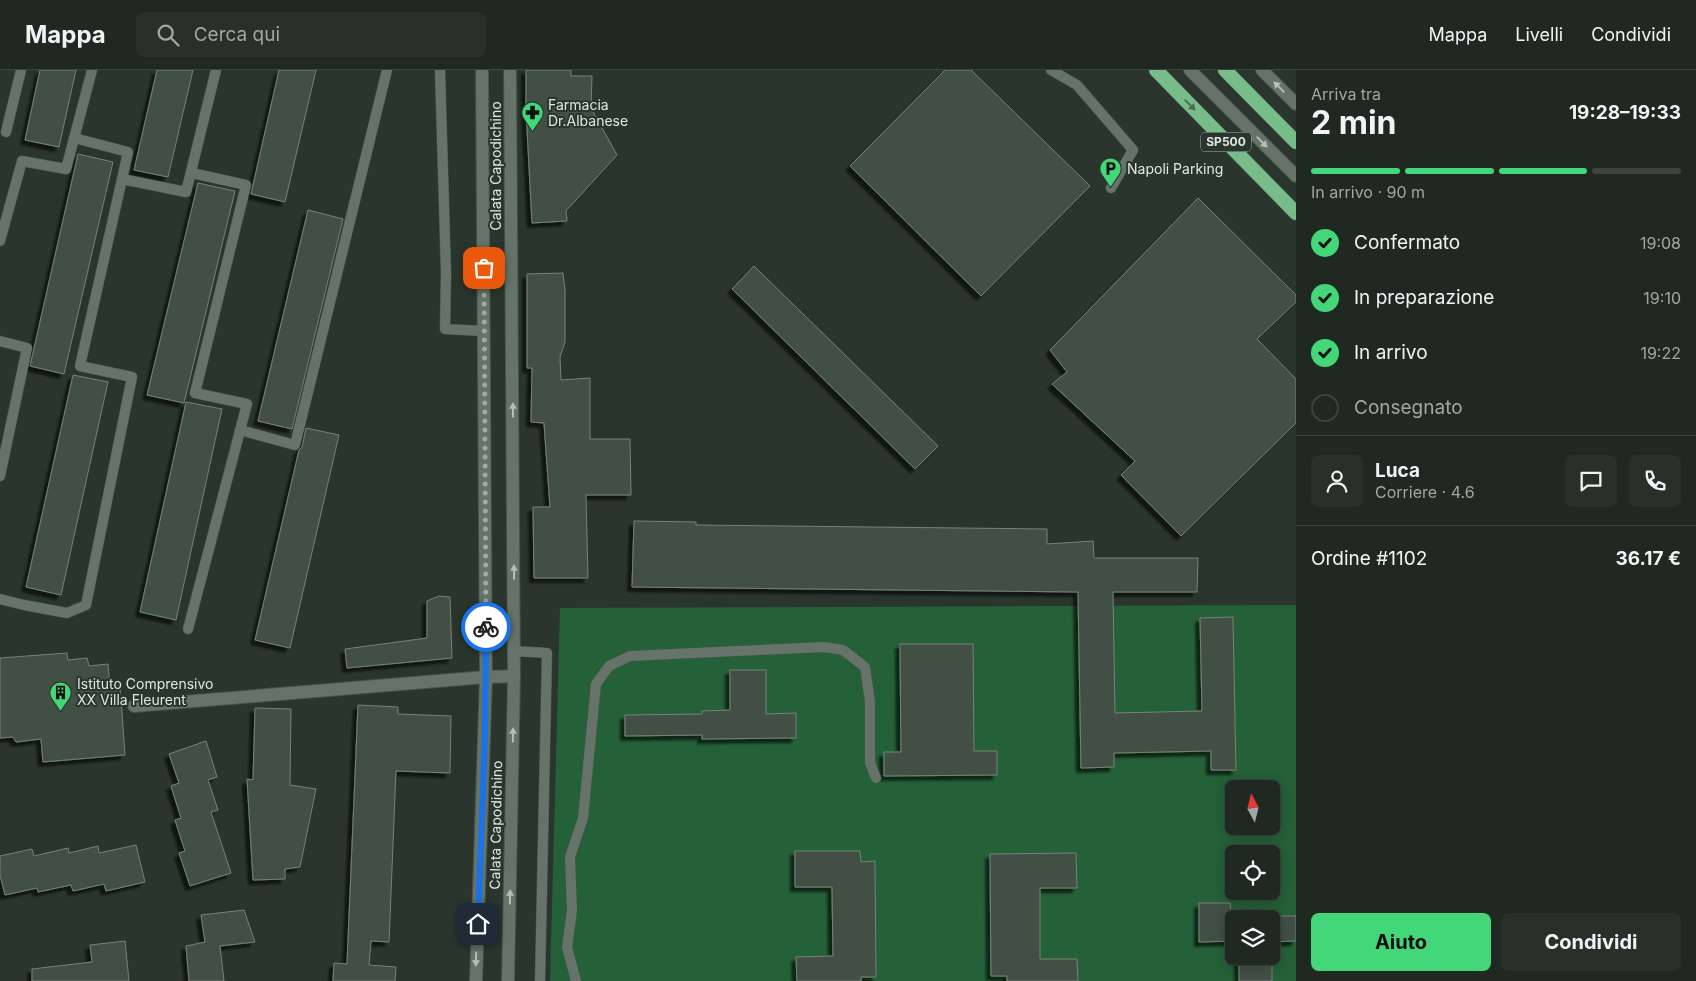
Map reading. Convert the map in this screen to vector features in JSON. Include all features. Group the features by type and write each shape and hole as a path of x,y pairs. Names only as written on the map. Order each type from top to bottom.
{"highway":[{"name":"SP500","path":"1156,70 1296,213"},
{"path":"1224,70 1296,142"}],"main road":[{"name":"Calata Capodichino","path":"476,981 486,676 482,70"},
{"name":"Calata Capodichino","path":"508,981 514,676 510,70"},
{"path":"1190,70 1296,176"},
{"path":"1262,70 1296,104"},
{"path":"134,706 486,676 514,676"}],"lane":[{"path":"6,132 21,70"},
{"path":"0,241 22,161 66,169 92,70"},
{"path":"122,179 186,192 216,70"},
{"path":"240,430 295,445 387,70"},
{"path":"440,70 446,273 444,329 483,331"},
{"path":"1051,70 1076,85 1133,150 1111,188"},
{"path":"0,598 24,606 67,613 86,605 132,377 80,366 128,152 74,138"},
{"path":"188,629 247,404 195,393 246,185 192,173"},
{"path":"0,341 27,348 0,476"},
{"path":"576,981 567,947 572,911 570,857 583,818 596,684 609,666 630,656 824,647 843,650 865,667 870,702 870,763 876,778"},
{"path":"514,651 547,653 540,981"}],"green space":[{"path":"1296,605 1296,981 550,981 560,608"}],"building":[{"path":"40,70 76,70 59,147 25,140"},
{"path":"157,70 193,70 168,177 134,170"},
{"path":"279,70 316,70 285,202 251,194"},
{"path":"526,70 571,70 571,76 592,76 591,108 617,155 566,211 567,221 532,223 526,110"},
{"path":"945,70 971,70 1090,186 981,296 850,166"},
{"path":"78,154 113,162 64,374 30,366"},
{"path":"198,183 235,191 184,403 147,395"},
{"path":"1198,198 1296,295 1296,302 1257,339 1296,379 1296,423 1181,536 1121,475 1135,461 1052,384 1067,372 1050,350"},
{"path":"308,210 343,219 292,429 258,421"},
{"path":"754,266 938,446 915,469 732,289"},
{"path":"563,273 565,290 565,342 560,357 561,380 590,378 590,439 630,439 631,495 586,495 588,578 534,578 533,507 550,507 544,423 531,422 532,368 527,368 527,274"},
{"path":"73,375 108,382 61,595 26,587"},
{"path":"186,402 222,409 176,620 140,612"},
{"path":"306,428 339,435 290,648 255,640 299,450 302,447"},
{"path":"634,521 696,522 696,525 1047,529 1047,544 1093,541 1094,558 1198,558 1197,592 1113,592 1115,713 1202,711 1200,618 1233,617 1236,770 1211,770 1211,751 1114,753 1114,767 1081,768 1078,592 632,587"},
{"path":"439,596 450,597 452,658 347,668 345,649 427,638 427,601"},
{"path":"900,644 973,644 974,751 997,751 997,775 884,776 884,752 901,752"},
{"name":"Istituto Comprensivo XX Villa Fleurent","path":"67,653 68,660 87,658 89,666 108,664 110,686 120,685 125,755 43,762 41,739 16,742 13,737 0,738 0,658"},
{"path":"730,670 766,670 766,714 796,713 796,738 702,739 702,735 625,736 625,715 702,714 702,711 730,710"},
{"path":"358,705 398,707 398,714 451,716 450,773 396,771 389,942 371,941 369,965 396,967 395,981 333,981 334,963 347,964"},
{"path":"255,708 291,709 290,785 316,789 300,867 285,869 285,879 253,880 247,779 253,780"},
{"path":"206,741 217,777 208,780 218,810 211,812 231,873 190,886 179,853 185,851 175,820 181,818 171,786 179,783 169,754"},
{"path":"136,845 145,882 106,891 104,884 73,891 71,885 38,892 37,888 5,895 0,875 0,856 32,849 34,856 68,848 69,853 98,846 99,853"},
{"path":"795,851 860,851 861,862 875,861 876,977 861,977 861,981 797,981 796,957 833,956 832,887 795,887"},
{"path":"1076,853 1077,888 1040,888 1040,959 1077,959 1078,981 1007,981 1007,976 991,976 990,854"},
{"path":"1199,903 1230,903 1230,910 1225,910 1225,941 1199,942"},
{"path":"244,910 255,942 220,946 224,981 189,981 186,946 205,942 201,915"},
{"path":"1280,916 1296,916 1296,941 1280,942"},
{"path":"125,941 129,981 32,981 32,969 92,962 90,945"},
{"path":"1239,965 1272,965 1272,981 1239,981"}],"way so far":[{"path":"484,268 486,627"}],"place":[{"name":"Farmacia Dr.Albanese","path":"532,132"},
{"name":"Napoli Parking","path":"1111,188"},
{"name":"Istituto Comprensivo XX Villa Fleurent","path":"61,711"}],"route":[{"path":"478,924 485,735 486,627"}]}
